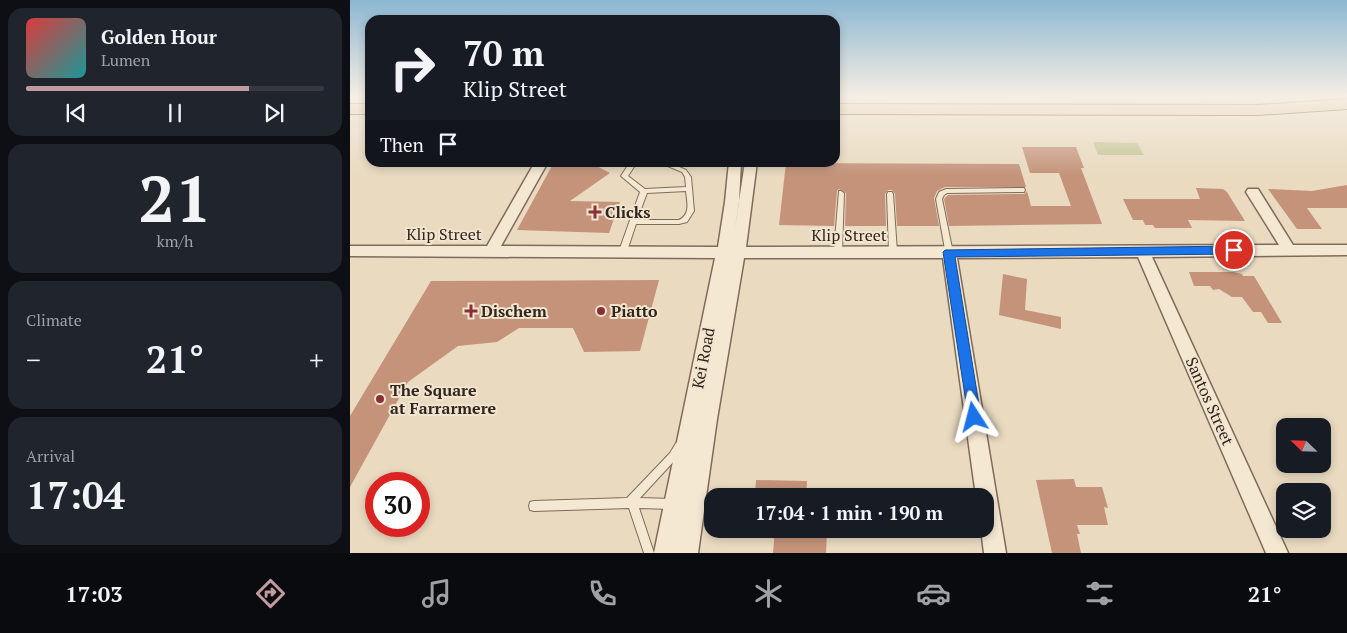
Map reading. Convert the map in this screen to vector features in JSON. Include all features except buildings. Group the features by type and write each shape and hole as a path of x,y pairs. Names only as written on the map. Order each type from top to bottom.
{"street":[{"path":"491,251 539,167"},
{"name":"Kei Road","path":"687,553 731,251 735,167"},
{"name":"Kei Road","path":"665,553 687,434 731,251 746,205 750,167"},
{"path":"1253,192 1289,250"},
{"name":"Santos Street","path":"1142,250 1278,553"},
{"name":"Klip Street","path":"350,251 949,252 1346,250"},
{"path":"949,252 995,553"}],"lane":[{"path":"630,167 624,176 644,191 689,189"},
{"path":"633,222 679,222 685,220 691,211 688,176 684,170 676,167"},
{"path":"949,252 939,198 941,194 946,191 1022,190"},
{"path":"624,251 644,191"},
{"path":"838,252 841,193"},
{"path":"890,194 893,252"},
{"path":"631,503 672,456 687,434"},
{"path":"631,503 649,553"},
{"path":"534,506 631,503 695,504"}],"green space":[{"path":"1093,142 1137,143 1144,155 1098,155"}],"place":[{"name":"Clicks","path":"595,212"},
{"name":"Dischem","path":"471,311"},
{"name":"Piatto","path":"601,311"},
{"name":"The Square at Farrarmere","path":"380,399"}],"route":[{"path":"974,417 949,252 1234,250"}]}
